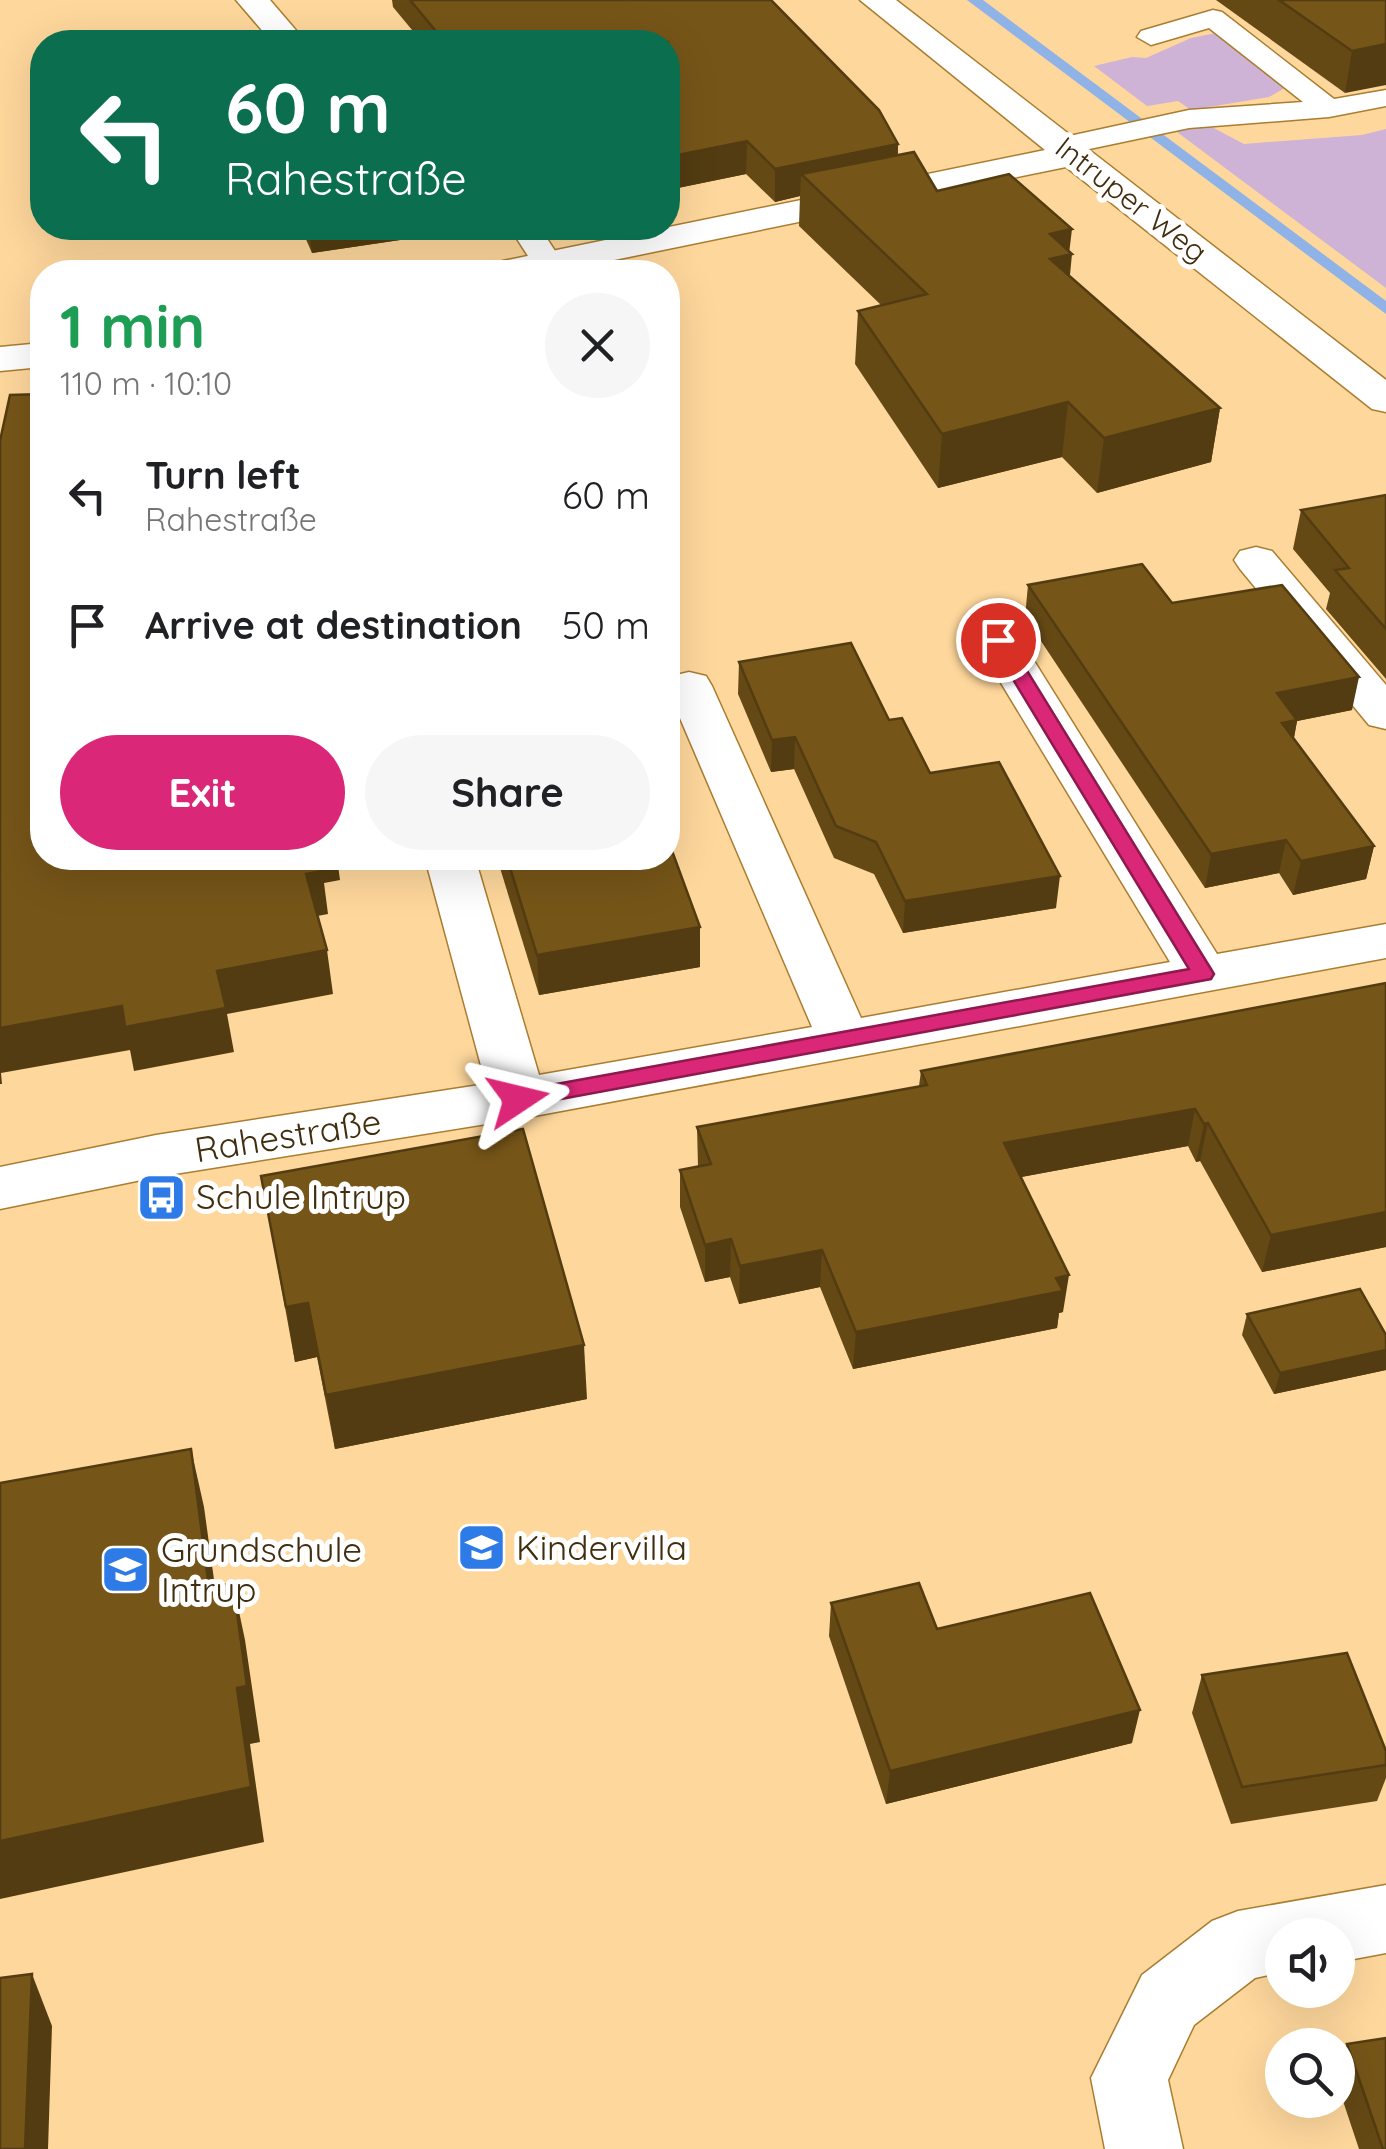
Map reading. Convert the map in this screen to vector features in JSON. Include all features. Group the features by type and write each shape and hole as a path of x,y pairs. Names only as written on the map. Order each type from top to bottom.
{"street":[{"path":"252,0 278,30"},
{"name":"Intruper Weg","path":"876,0 1386,400"},
{"path":"680,234 1067,150"},
{"path":"562,260 654,240"},
{"path":"0,359 30,355"},
{"path":"1256,560 1386,716"},
{"path":"998,640 1203,974"},
{"path":"689,686 844,1040"},
{"path":"453,870 518,1099"},
{"name":"Rahestraße","path":"0,1188 156,1156 518,1099 1386,941"},
{"path":"1355,1925 1386,1919"},
{"path":"1144,2149 1129,2078 1168,2000 1238,1946 1265,1941"}],"lane":[{"path":"1151,37 1213,18 1329,109"},
{"path":"1067,150 1112,134 1170,122 1329,109 1386,98"}],"shaded area":[{"path":"1216,33 1283,83 1283,89 1269,97 1191,110 1178,101 1147,106 1094,66 1132,57 1146,58 1191,38"},
{"path":"1210,126 1244,144 1362,135 1386,129 1386,288 1173,129"}],"building":[{"path":"410,0 771,0 879,110 898,144 775,169 747,141 680,155 680,30 435,30"},
{"path":"1279,0 1386,0 1386,44 1352,51"},
{"path":"914,152 937,191 1009,174 1072,229 1050,234 1072,254 1050,259 1220,408 1104,438 1068,402 942,434 858,311 927,294 801,174"},
{"path":"30,394 30,870 322,870 306,874 327,950 217,971 226,1008 125,1027 122,1006 0,1028 0,441 10,395"},
{"path":"1386,495 1386,629 1335,570 1349,568 1301,510"},
{"path":"1142,564 1172,603 1282,585 1359,677 1277,693 1297,720 1282,723 1374,846 1301,861 1286,840 1211,854 1028,585"},
{"path":"851,643 889,720 902,718 930,773 999,762 1060,876 905,901 876,842 836,826 795,737 772,740 739,662"},
{"path":"511,870 679,870 700,927 537,955"},
{"path":"1386,983 1386,1212 1271,1235 1208,1123 1204,1124 1195,1109 1004,1143 1069,1275 1056,1278 1063,1291 856,1332 822,1250 740,1266 731,1239 705,1245 680,1170 711,1164 697,1127 927,1085 921,1071"},
{"path":"523,1129 584,1345 326,1395 308,1303 286,1307 261,1176"},
{"path":"1360,1289 1386,1335 1386,1350 1280,1373 1247,1314"},
{"path":"191,1449 209,1588 233,1583 247,1686 237,1688 251,1787 0,1841 0,1483"},
{"path":"919,1583 937,1629 1090,1593 1140,1710 890,1771 831,1603"},
{"path":"1347,1653 1386,1751 1386,1765 1242,1787 1202,1675"},
{"path":"32,1974 25,2149 0,2149 0,1978"},
{"path":"1386,2038 1386,2149 1355,2067 1355,2043"}],"waterway":[{"path":"974,0 1386,309"}],"place":[{"name":"Schule Intrup","path":"161,1197"},
{"name":"Kindervilla","path":"481,1548"},
{"name":"Grundschule Intrup","path":"126,1570"}],"route":[{"path":"518,1099 1203,974 998,640"}]}
